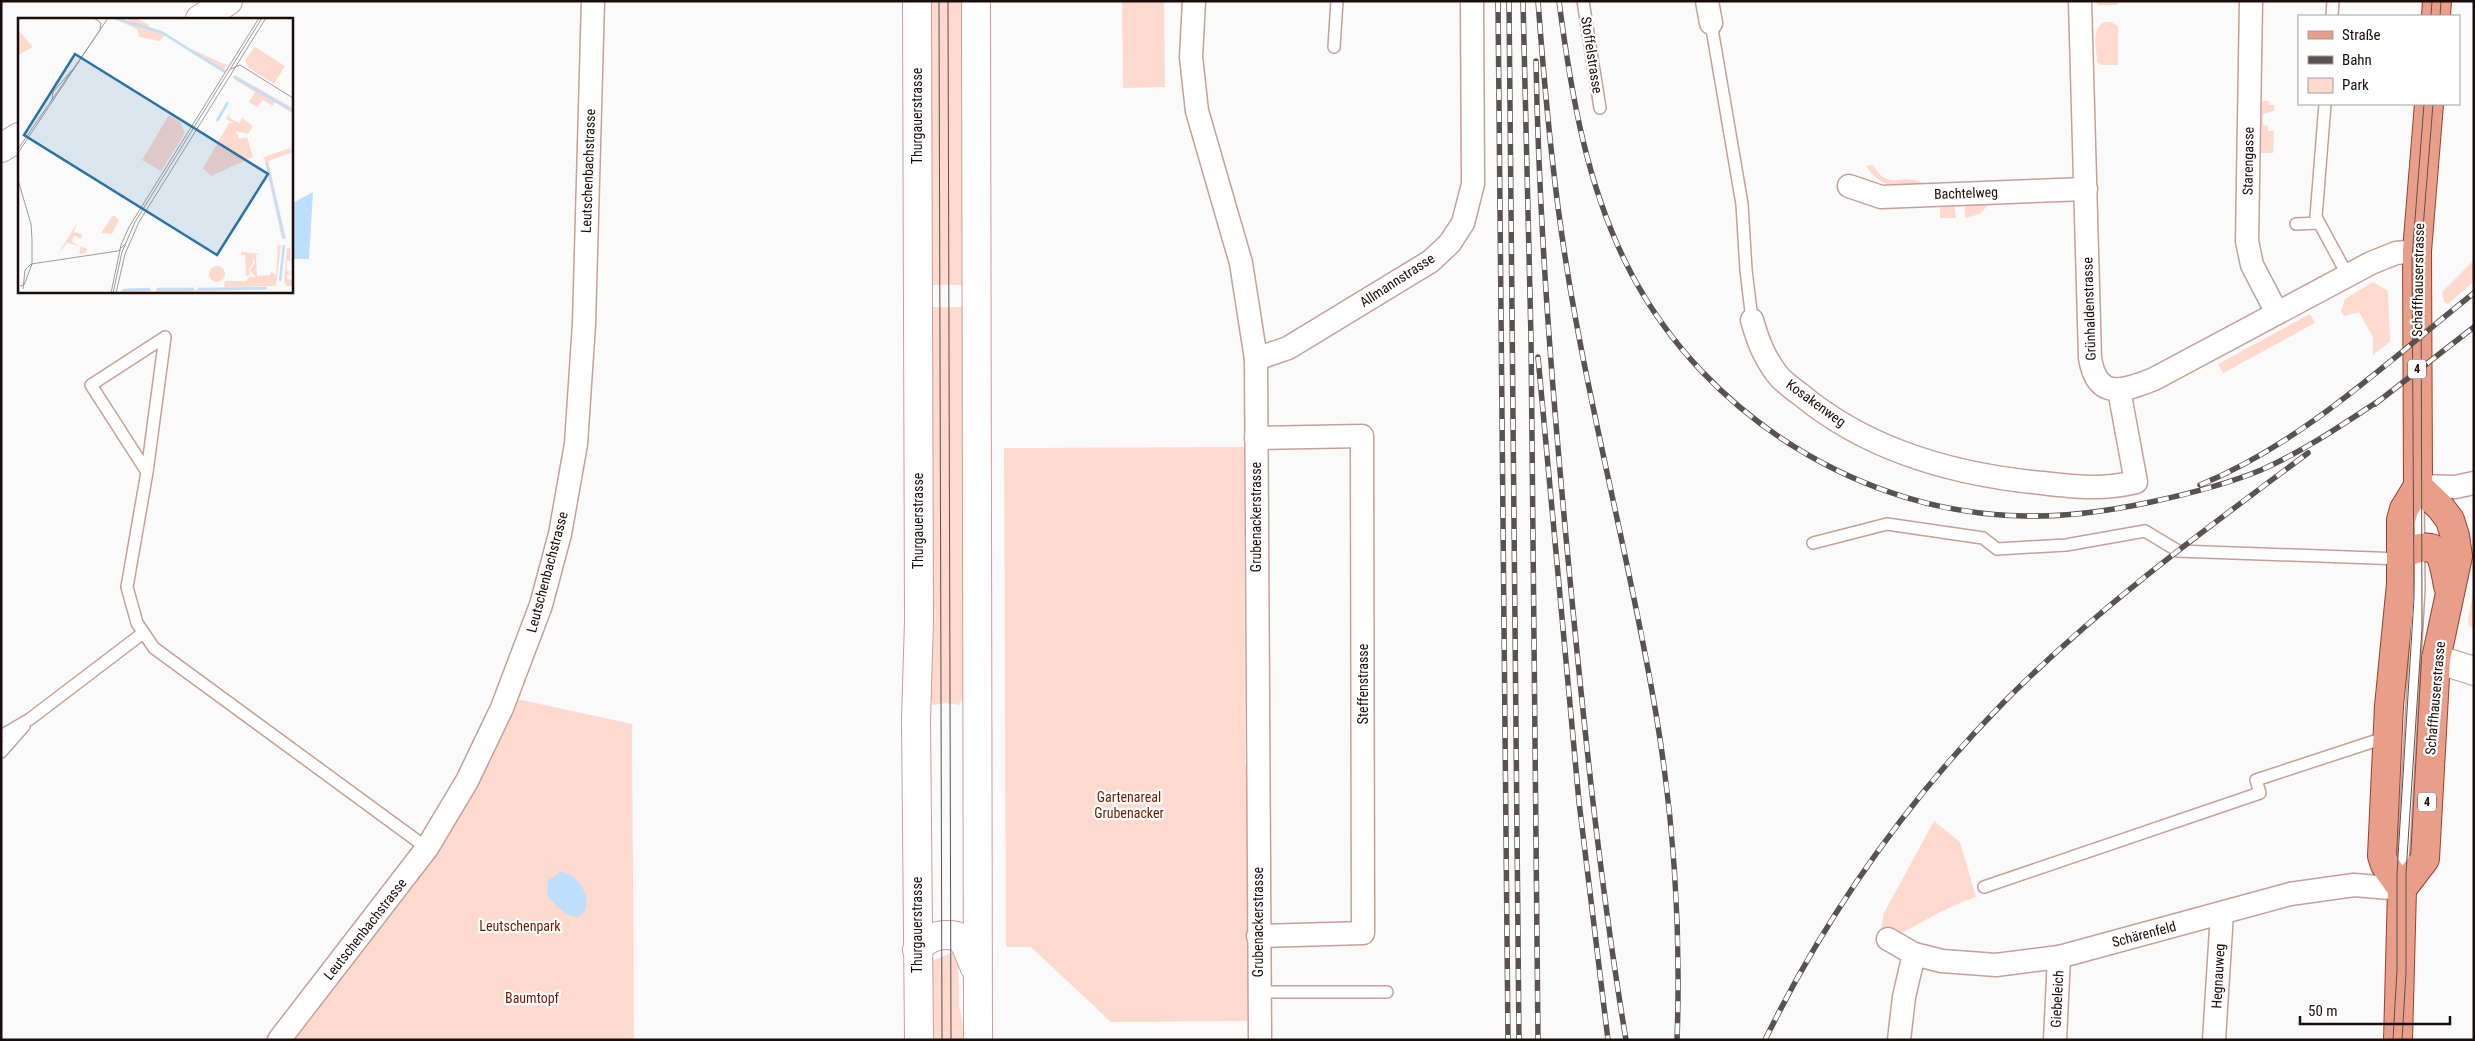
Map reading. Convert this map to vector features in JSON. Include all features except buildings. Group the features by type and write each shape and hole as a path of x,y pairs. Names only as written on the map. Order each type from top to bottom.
{"main road":[{"path":"202,18 228,1"},
{"name":"Thurgauerstrasse","path":"917,1 919,611 916,719 919,1040"},
{"path":"976,1 978,1040"},
{"path":"2436,15 2437,1"},
{"name":"Schaffhauserstrasse","path":"2418,486 2441,508 2450,520 2456,536 2458,556 2449,592 2415,657 2387,737 2382,856 2385,865 2402,889 2424,859 2415,657 2403,513 2418,486 2417,251 2428,105"},
{"path":"1,148 18,138"},
{"path":"2407,553 2433,547 2439,551 2443,558 2449,592"},
{"path":"2415,657 2474,671"},
{"path":"2398,1040 2402,889"},
{"path":"917,950 927,939 935,936 958,936 966,944 978,974"}],"street":[{"name":"Leutschenbachstrasse","path":"279,1040 428,848 467,781 519,668 541,605 560,534 576,444 584,324 593,1"},
{"name":"Grubenackerstrasse","path":"1194,1 1191,57 1197,111 1241,263 1256,359 1260,1040"},
{"name":"Allmannstrasse","path":"1256,359 1288,348 1431,261 1450,243 1463,223 1473,184 1472,1"},
{"name":"Kosakenweg","path":"1707,1 1711,23"},
{"name":"Grünhaldenstrasse","path":"2080,1 2090,358 2092,372 2098,382 2107,388 2119,390"},
{"name":"Starengasse","path":"2251,1 2247,241 2252,265 2277,313"},
{"name":"Bachtelweg","path":"1849,186 1881,197 2086,189"},
{"path":"2119,390 2154,379 2348,276 2396,253 2417,251"},
{"name":"Kosakenweg","path":"1752,320 1760,350 1778,376 1816,407 1861,435 1914,457 1968,472 2018,481 2068,486 2105,488 2136,482 2119,390"},
{"name":"Steffenstrasse","path":"1256,438 1362,436 1363,933 1258,936"},
{"path":"2418,486 2455,487 2474,483"},
{"name":"Schärenfeld","path":"1888,939 1914,954 1942,960 1996,965 2059,957 2290,894 2354,885 2402,889"},
{"name":"Hegnauweg","path":"2214,1040 2222,913"},
{"path":"1900,1040 1904,997 1914,954"},
{"name":"Giebeleich","path":"2055,1040 2059,957"}],"lane":[{"path":"1334,48 1337,1"},
{"name":"Stoffelstrasse","path":"1583,1 1600,108"},
{"path":"2332,15 2333,1"},
{"name":"Kosakenweg","path":"1711,23 1742,204 1746,270 1752,320"},
{"path":"2325,105 2316,217 2348,276"},
{"path":"2296,224 2319,224"},
{"path":"147,472 91,385 165,338 150,453 147,472 127,587 137,623 154,648 428,848"},
{"path":"1813,543 1887,524 1982,538 1998,549 2066,545 2145,531 2178,550 2407,553"},
{"path":"1,736 30,718 143,633"},
{"path":"1,752 30,718"},
{"path":"1984,887 2260,794 2256,780 2387,737"},
{"path":"1259,992 1387,992"}],"green space":[{"path":"926,1 966,1 967,285 927,285"},
{"path":"1122,1 1164,1 1165,87 1123,88"},
{"path":"2095,1 2118,1 2118,5 2098,5"},
{"path":"2105,22 2111,22 2118,26 2118,65 2101,65 2097,62 2097,29"},
{"path":"2262,101 2269,101 2269,105 2274,105 2274,111 2263,114 2263,125 2268,126 2268,131 2274,131 2273,153 2261,153"},
{"path":"1873,165 1885,178 1891,180 1911,179 1924,184 1891,185 1885,183 1878,180 1866,166"},
{"path":"1940,200 1954,204 1956,218 1940,218"},
{"path":"1965,203 1990,203 1980,214 1965,218"},
{"path":"2474,260 2474,281 2448,304 2444,302 2442,292"},
{"path":"2373,282 2388,291 2390,342 2373,355 2373,337 2359,312 2344,316 2341,312 2345,299"},
{"path":"928,307 967,307 967,705 962,699 959,705 946,703 933,705 930,699"},
{"path":"2310,314 2315,323 2223,373 2218,364"},
{"name":"Gartenareal Grubenacker","path":"1244,447 1245,765 1252,766 1252,1021 1111,1022 1031,947 1006,947 1004,448"},
{"path":"2474,587 2474,628 2469,626 2468,621"},
{"name":"Leutschenpark","path":"517,699 632,724 634,1040 290,1040 417,878"},
{"path":"1934,821 1960,842 1976,897 1945,910 1895,936 1881,930 1884,913"},
{"path":"958,950 959,1006 966,1040 928,1040 927,963"}],"water":[{"path":"313,192 309,259 292,259 292,203"},
{"path":"560,872 571,875 580,884 586,895 586,907 578,917 572,916 560,909 547,895 548,881"}],"tram line":[{"path":"939,1 942,1040"},
{"path":"948,1 951,1040"},
{"path":"2431,15 2432,1"},
{"path":"2440,15 2441,1"},
{"path":"2393,1040 2397,970 2397,873 2414,598 2412,258 2424,105"},
{"path":"2402,1040 2406,973 2406,873 2422,628 2421,253 2433,105"}],"railway":[{"path":"1498,1 1508,1040"},
{"path":"1509,1 1519,1040"},
{"path":"1523,1 1531,338 1538,1040"},
{"path":"1538,1 1552,161 1569,281 1585,370 1638,615 1662,754 1675,876 1678,958 1677,1040"},
{"path":"1559,1 1575,106 1592,175 1616,241 1631,273 1663,324 1701,371 1746,412 1795,447 1849,476 1906,497 1965,511 2025,516 2104,511 2193,492 2261,470 2308,446 2380,400"},
{"path":"1536,61 1540,188 1552,379 1563,506 1593,805 1608,923 1626,1040"},
{"path":"2200,485 2274,447 2309,424 2376,373 2474,293"},
{"path":"2375,404 2474,327"},
{"path":"1538,357 1579,802 1608,1040"},
{"path":"1765,1040 1814,949 1870,862 1933,780 1967,741 2003,703 2075,635 2151,572 2308,453"}],"park label":[{"name":"Baumtopf","path":"532,998"}]}
